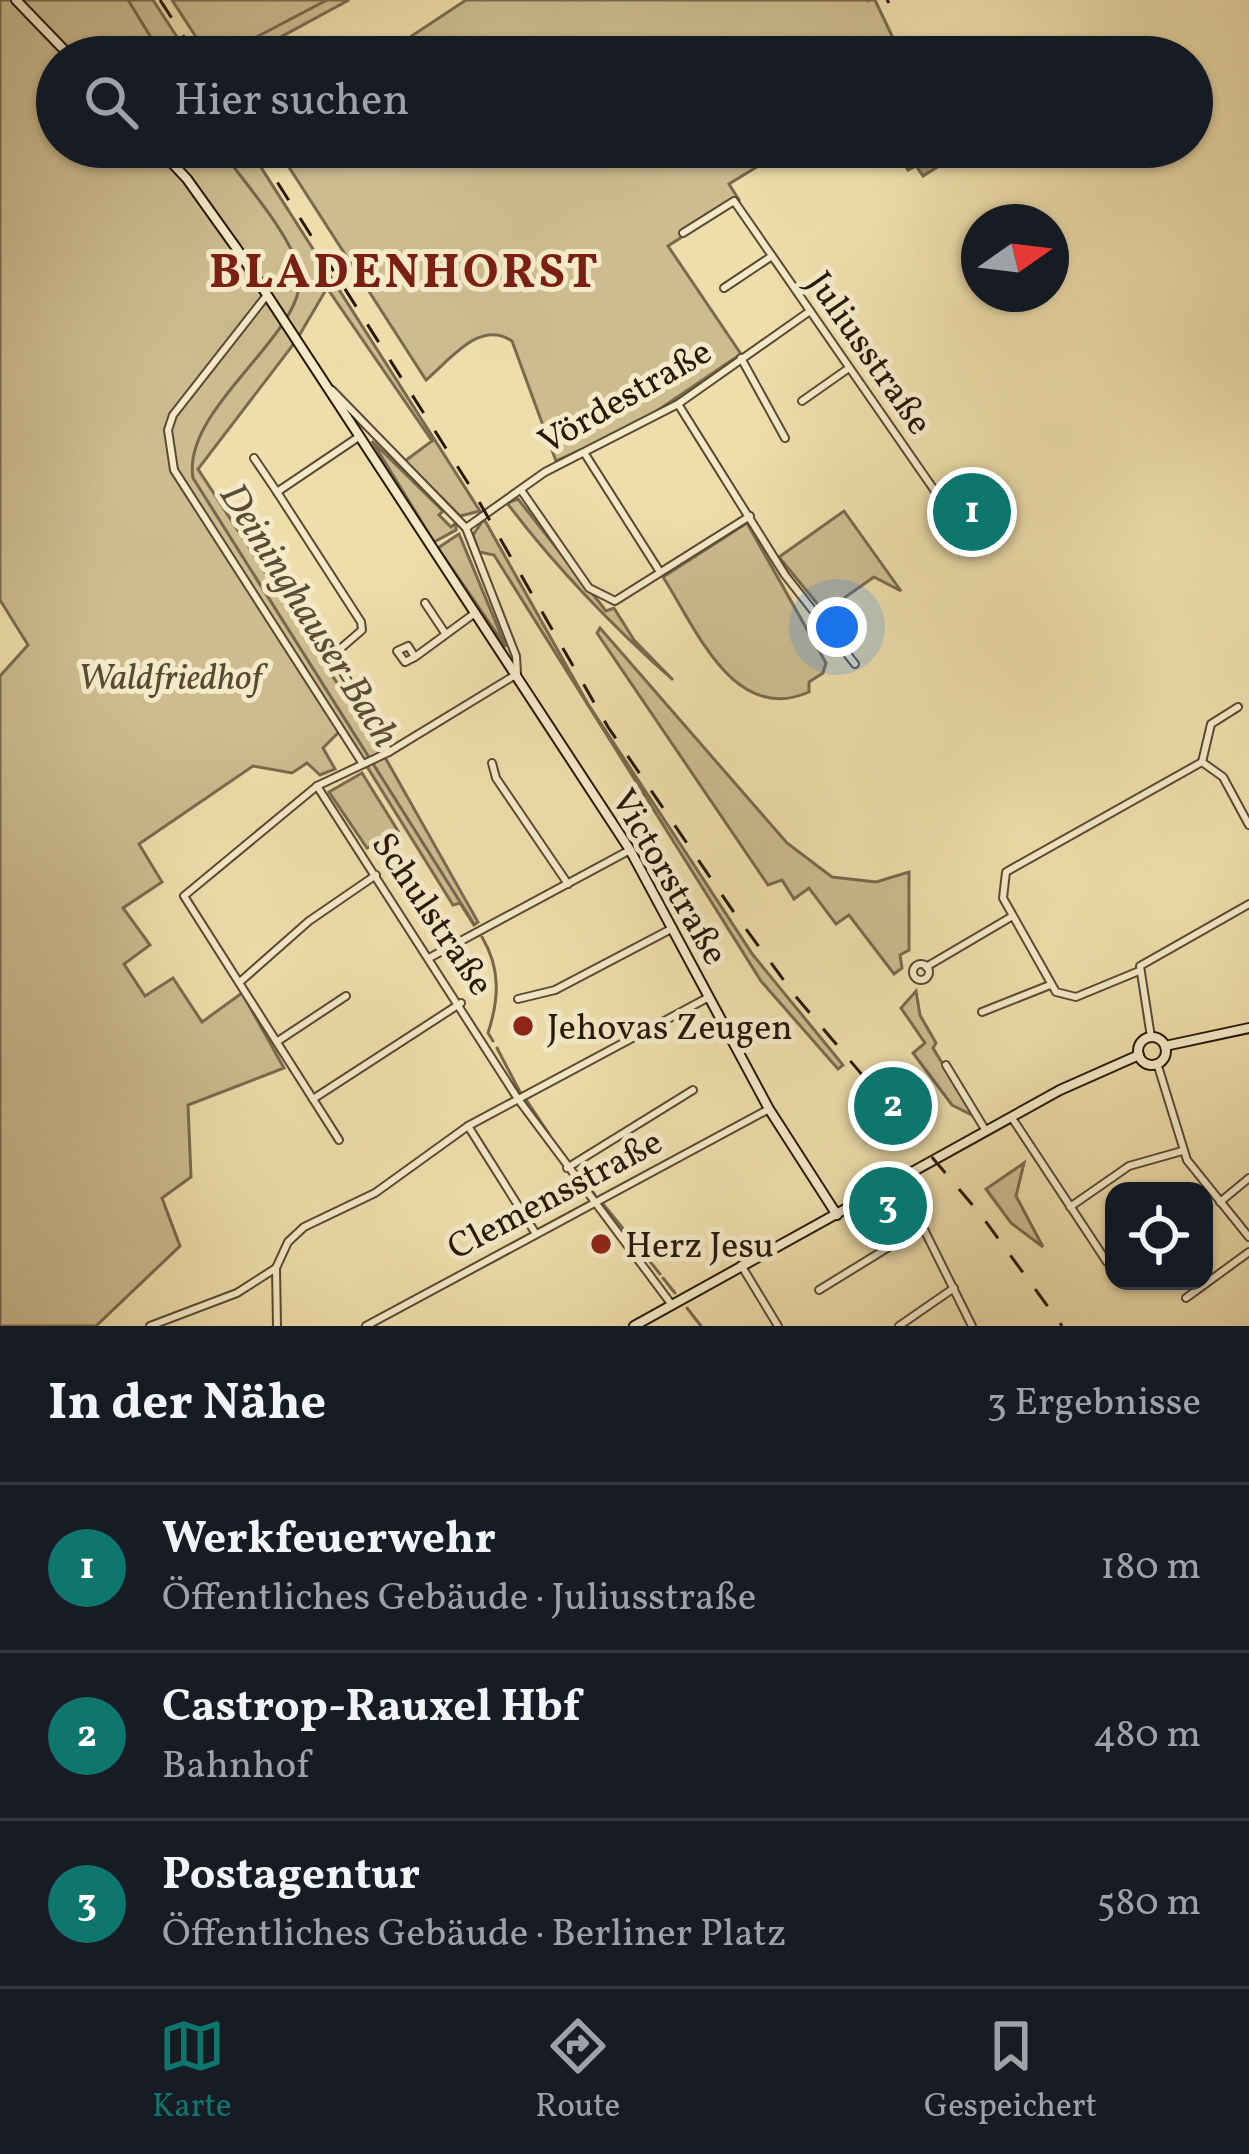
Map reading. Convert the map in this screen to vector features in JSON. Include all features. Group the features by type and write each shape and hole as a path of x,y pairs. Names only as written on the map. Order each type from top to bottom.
{"street":[{"path":"16,0 51,36"},
{"name":"Victorstraße","path":"175,168 206,204 331,389 630,850 769,1109 837,1214"},
{"name":"Juliusstraße","path":"683,233 734,201 964,533"},
{"path":"724,288 772,256"},
{"path":"267,295 173,415 168,430 174,470 363,764"},
{"name":"Vördestraße","path":"466,528 520,489 678,404 810,311"},
{"path":"741,358 785,438"},
{"path":"802,400 849,368"},
{"name":"Victorstraße","path":"331,389 466,528 516,656 517,674"},
{"path":"678,404 784,575 855,664"},
{"path":"277,492 375,434"},
{"path":"585,454 661,573"},
{"path":"254,458 362,622 362,630 333,655 389,752"},
{"path":"520,489 589,588 615,601 750,516"},
{"path":"425,603 445,633"},
{"path":"415,657 476,613"},
{"path":"339,1140 184,896 234,849 317,786 389,752 517,674"},
{"path":"1238,706 1211,724 1202,762 1010,868 1001,886 1011,917 1050,985 1062,996 1076,997 1139,971 1144,962 1249,904"},
{"path":"1202,762 1222,777 1249,825"},
{"path":"492,763 496,778 568,884"},
{"name":"Schulstraße","path":"317,786 461,1003 518,1099 672,1305"},
{"path":"431,957 630,850"},
{"path":"241,981 309,921 376,875"},
{"path":"915,982 927,976 926,967 1011,917"},
{"path":"518,999 555,990 673,928"},
{"path":"1139,971 1151,1037 1165,1046 1249,1028"},
{"path":"982,1012 1050,985"},
{"path":"278,1041 346,996"},
{"path":"277,1326 276,1268 288,1242 304,1228 376,1193 468,1126 709,997"},
{"path":"313,1099 461,1003"},
{"path":"1138,1055 1141,1043 1151,1037"},
{"path":"1165,1046 1157,1063 1182,1150 1249,1237"},
{"path":"1138,1055 1144,1063 1157,1063"},
{"path":"634,1326 1096,1071 1138,1055"},
{"path":"946,1065 986,1131"},
{"path":"567,1168 693,1090"},
{"name":"Clemensstraße","path":"365,1326 769,1109"},
{"path":"1012,1118 1105,1259"},
{"path":"468,1126 536,1234"},
{"path":"1070,1207 1130,1166 1182,1150"},
{"path":"1220,1202 1249,1178"},
{"path":"899,1179 972,1326"},
{"path":"819,1290 923,1226"},
{"path":"1186,1298 1249,1252"},
{"path":"741,1265 778,1326"},
{"path":"150,1326 237,1293 276,1268"},
{"path":"899,1326 954,1288"}],"green space":[{"name":"Waldfriedhof","path":"0,0 153,0 176,36 36,36 36,168 261,168 480,511 460,516 405,461 432,441 327,288 296,341 198,469 382,752 478,922 474,925 460,903 453,905 343,728 323,748 335,769 320,775 307,763 292,773 253,766 139,844 162,882 123,908 150,945 124,964 145,996 173,978 202,1022 242,993 284,1068 188,1105 191,1177 162,1198 180,1246 96,1326 0,1326 0,676 28,645 0,600"},
{"path":"172,0 349,0 283,36 195,36"},
{"path":"466,0 875,0 892,36 412,36"},
{"path":"290,168 755,168 729,184 739,200 668,246 741,354 639,423 556,461 512,341 500,335 466,344 426,380"},
{"path":"372,441 443,511 439,515 451,527 456,523 456,530 434,542"},
{"path":"518,499 606,611 614,608 634,640 673,680 545,551 507,503"},
{"path":"844,511 901,591 874,577 824,612 779,557"},
{"path":"484,519 588,704 753,955 843,1065 838,1069 761,981 494,555 479,552 473,535"},
{"path":"747,523 826,663 823,673 809,682 809,692 783,699 759,695 739,684 704,645 663,577"},
{"path":"459,534 506,647 438,548"},
{"path":"600,628 787,843 832,877 876,882 909,872 909,950 900,955 902,968 894,974 849,915 836,924 809,888 794,899 782,880 768,885 597,633"},
{"path":"362,773 398,831 367,848 329,792"},
{"path":"916,991 920,1015 936,1043 933,1048 974,1116 952,1105 913,1053 925,1043 901,1008"},
{"path":"1024,1163 1016,1196 1043,1247 1011,1223 986,1189"}],"waterway":[{"name":"Deininghauser Bach","path":"128,0 150,36"},
{"path":"259,36 327,0"},
{"name":"Deininghauser Bach","path":"235,168 287,241 299,271 298,294 286,319 206,424 195,451 193,478 474,924"},
{"name":"Deininghauser Bach","path":"482,937 495,972 496,996 488,1033 493,1041"},
{"name":"Deininghauser Bach","path":"497,1048 520,1092"},
{"name":"Deininghauser Bach","path":"527,1101 549,1134"},
{"name":"Deininghauser Bach","path":"554,1142 561,1151"},
{"name":"Deininghauser Bach","path":"576,1171 595,1195"},
{"name":"Deininghauser Bach","path":"603,1204 634,1242"},
{"name":"Deininghauser Bach","path":"640,1249 660,1274"},
{"name":"Deininghauser Bach","path":"663,1278 675,1293"},
{"name":"Deininghauser Bach","path":"687,1308 701,1326"}],"railway":[{"path":"160,0 183,36"},
{"path":"268,168 473,491 608,727 737,917 797,998 981,1215 1062,1326"}],"place":[{"name":"Werkfeuerwehr","path":"972,512"},
{"name":"Jehovas Zeugen","path":"523,1026"},
{"name":"Castrop-Rauxel Hbf","path":"893,1106"},
{"name":"Postagentur","path":"888,1206"},
{"name":"Herz Jesu","path":"601,1244"}],"district":[{"name":"BLADENHORST","path":"405,270"}]}
